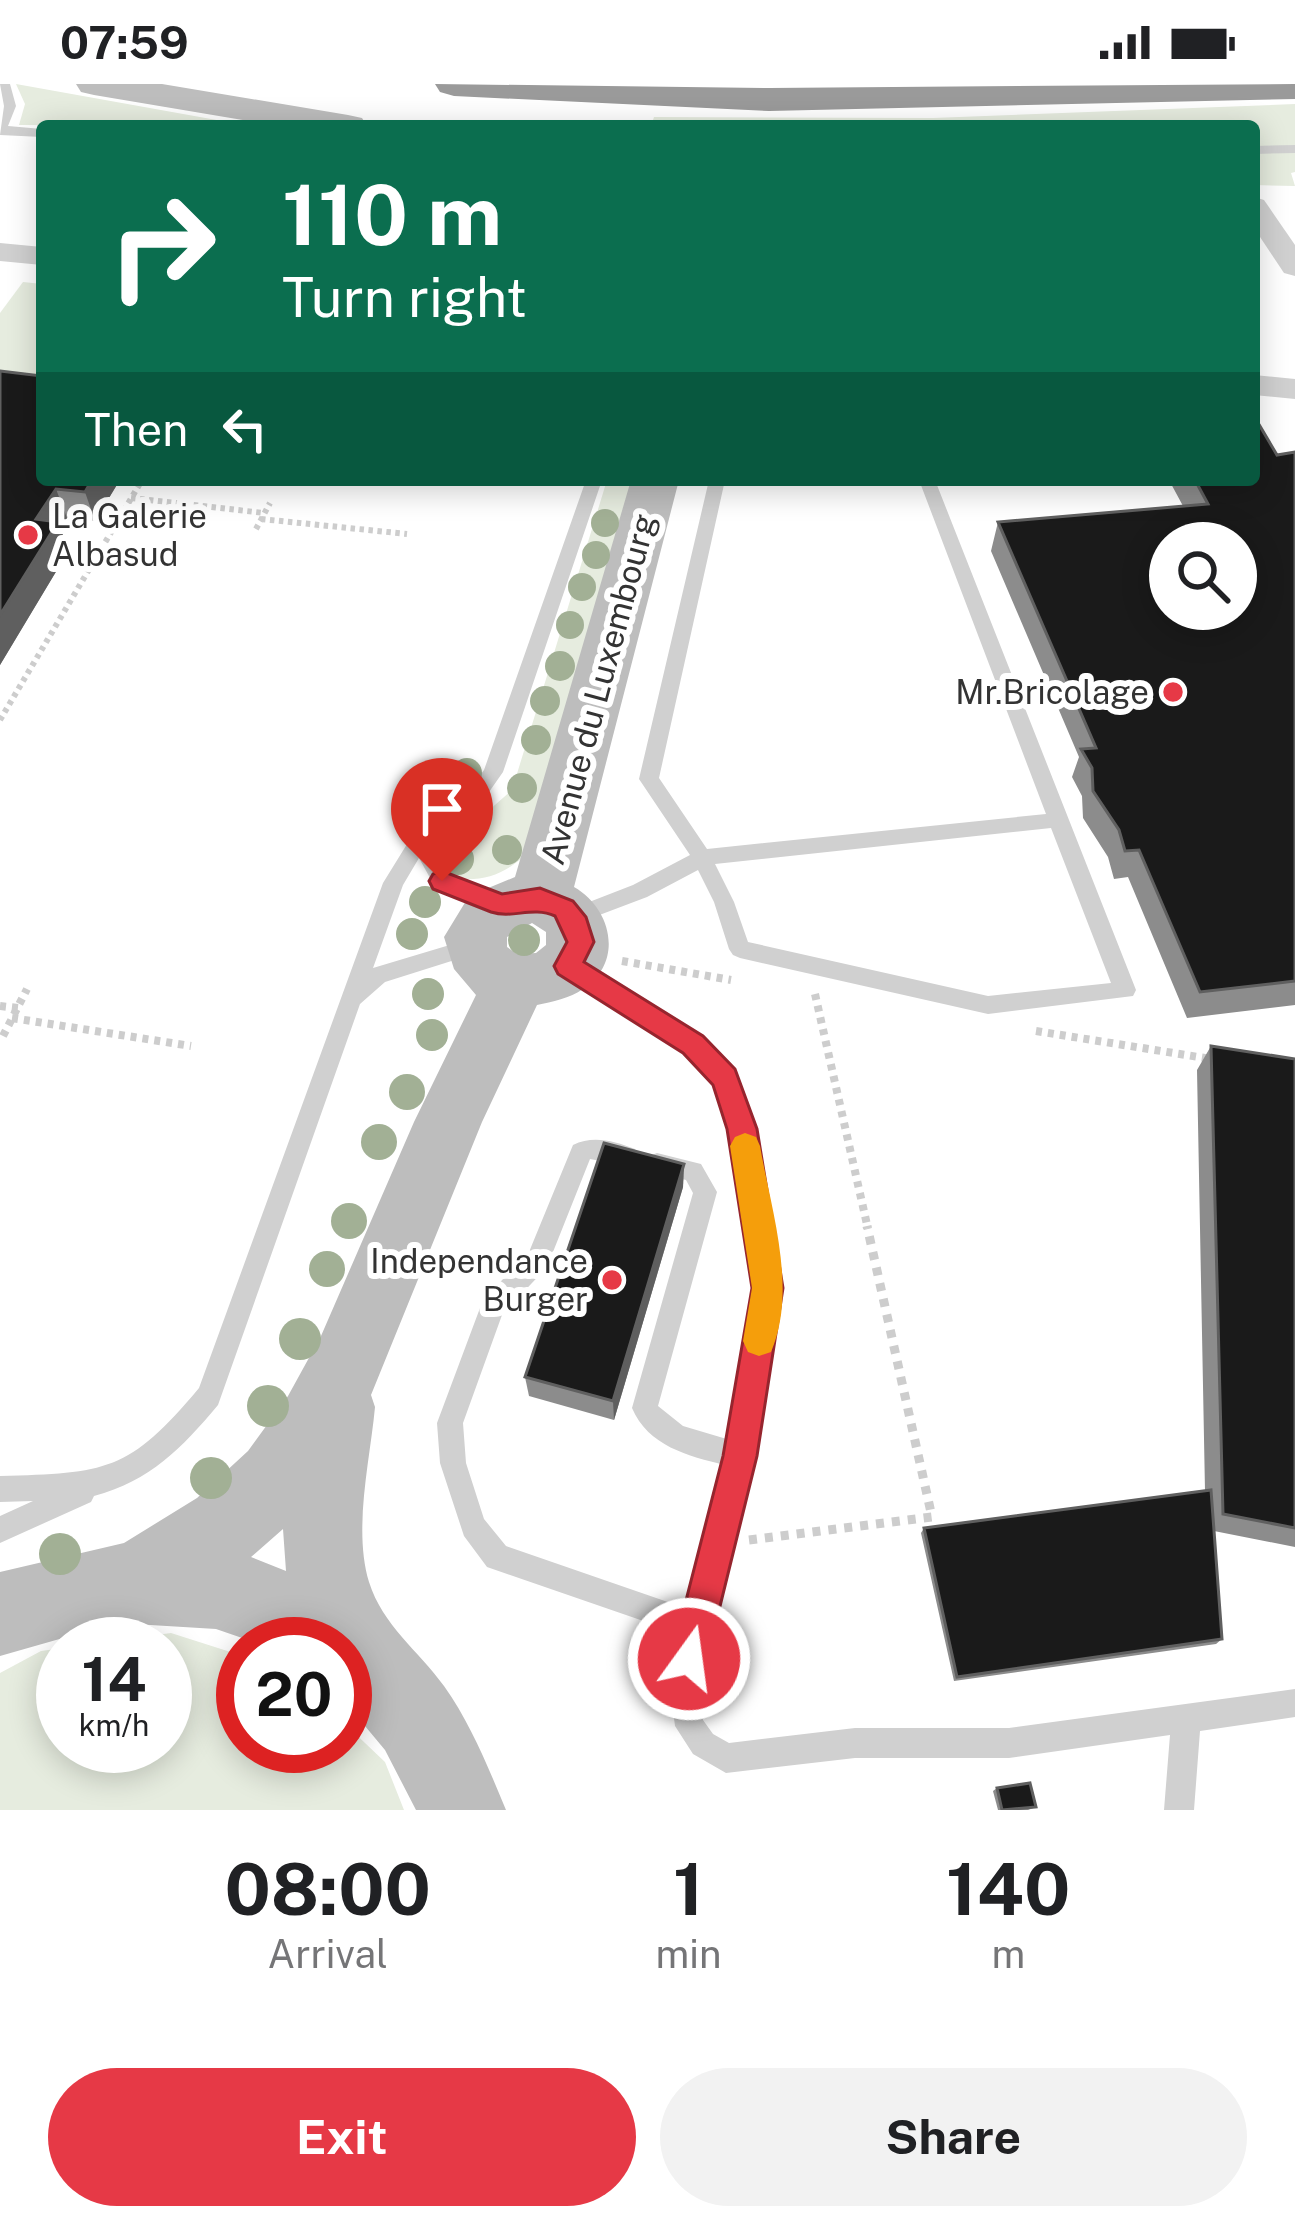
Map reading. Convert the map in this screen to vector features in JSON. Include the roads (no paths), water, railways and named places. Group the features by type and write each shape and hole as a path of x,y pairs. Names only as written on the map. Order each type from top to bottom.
{"highway":[{"path":"454,84 788,102 1295,88"}],"street":[{"path":"94,84 312,120"},
{"path":"1260,215 1295,267"},
{"path":"0,252 36,255"},
{"path":"1260,386 1295,389"},
{"name":"Avenue du Luxembourg","path":"138,1581 203,1544 253,1504 293,1459 342,1376 529,936 654,486"},
{"name":"Avenue du Luxembourg","path":"338,1617 328,1585 323,1527 326,1468 342,1376"},
{"path":"0,1614 64,1592 138,1581 219,1587 301,1617"},
{"path":"372,1673 412,1714 450,1780 460,1810"}],"lane":[{"path":"4,84 10,106 1,130 36,133"},
{"path":"1260,150 1295,149"},
{"path":"0,1530 122,1478 178,1437 209,1396 392,883 419,842 475,796 493,772 592,486"},
{"path":"717,486 649,779 704,857 729,904 740,949 988,1005 1125,990 929,486"},
{"path":"352,1002 378,975 529,936 640,891 704,857 1058,820"},
{"path":"419,842 442,881 693,1045 725,1078 742,1129 767,1288 740,1456 697,1626 685,1696 689,1726 703,1744 726,1758 855,1743 1010,1743 1295,1703"},
{"path":"697,1626 497,1557 473,1527 453,1463 450,1423 492,1308 538,1259 581,1152 590,1148 693,1171 705,1192 645,1408 651,1420 685,1441 740,1456"},
{"path":"0,1490 107,1482"},
{"path":"1179,1810 1186,1719"}],"place":[{"name":"La Galerie Albasud","path":"28,535"},
{"name":"Mr.Bricolage","path":"1173,692"},
{"name":"Independance Burger","path":"612,1280"}]}
